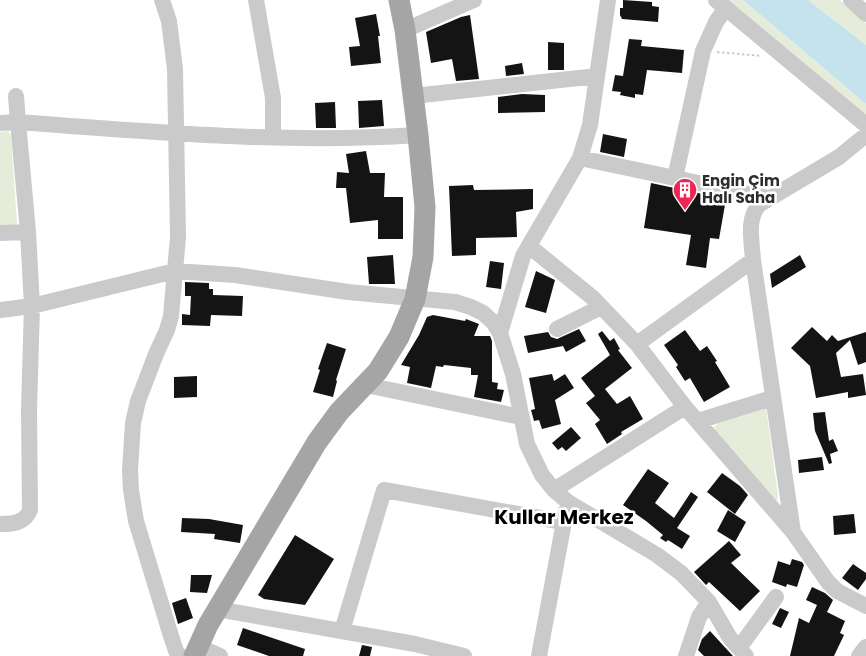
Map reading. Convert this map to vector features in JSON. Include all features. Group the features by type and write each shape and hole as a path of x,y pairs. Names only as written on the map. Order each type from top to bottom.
{"main road":[{"path":"191,653 318,442 339,412 378,371 399,337 415,299 423,257 426,224 423,172 405,30 399,0"}],"street":[{"path":"162,0 169,21 173,54 178,236 173,303 169,323 146,378 135,412 130,470 133,503 138,528 176,651 220,656"},
{"path":"256,0 273,98 273,137"},
{"path":"405,30 474,0"},
{"path":"500,333 524,256 580,158 590,125 608,0"},
{"path":"851,0 866,14"},
{"path":"675,178 702,51 716,22 721,4 866,125"},
{"path":"413,96 597,76"},
{"path":"0,524 22,520 30,510 29,410 32,306 28,232 16,96"},
{"path":"0,123 18,122 176,134 273,137 349,139 418,135"},
{"path":"793,532 753,260 752,217 756,208 768,198 839,157 866,135"},
{"path":"580,158 768,198"},
{"path":"0,233 28,232"},
{"path":"529,246 601,306 637,344 685,407 793,532 828,582 837,592 866,606"},
{"path":"637,344 753,260"},
{"path":"0,310 32,306 175,271 243,276 348,292 455,302 471,307 483,313 493,322 500,333 513,374 521,417 531,454 542,475 554,490 568,502 657,555 681,573 709,602 730,638 742,652 776,597"},
{"path":"557,329 601,306"},
{"path":"366,385 521,417"},
{"path":"698,421 772,398"},
{"path":"554,490 685,407"},
{"path":"342,630 384,490 563,522"},
{"path":"539,656 568,502"},
{"path":"686,656 699,616 709,602"},
{"path":"217,609 342,630 415,644 464,656"},
{"path":"859,656 866,647"}],"path":[{"path":"702,51 787,59"}],"green space":[{"path":"725,0 743,0 866,104 866,116"},
{"path":"808,0 840,0 866,23 866,45"},
{"path":"8,131 11,135 17,223 14,227 0,228 0,132"},
{"path":"766,407 778,496 775,501 714,427 719,422"}],"water":[{"path":"743,0 808,0 866,45 866,104"}],"building":[{"path":"623,0 652,2 652,6 659,7 658,22 622,19 620,8 623,8"},
{"path":"376,14 380,36 378,36 381,63 351,66 349,47 360,46 355,18"},
{"path":"470,15 479,79 456,81 452,59 431,63 426,32"},
{"path":"629,39 642,40 641,46 684,50 682,73 647,70 643,95 635,94 635,98 620,95 621,92 612,91 615,75 623,76"},
{"path":"548,42 564,43 564,70 548,70"},
{"path":"522,63 524,74 506,76 505,66"},
{"path":"522,94 545,95 545,112 498,113 498,97"},
{"path":"382,100 384,126 359,128 358,101"},
{"path":"335,102 336,128 316,128 315,103"},
{"path":"603,134 627,139 624,157 600,152"},
{"path":"366,151 370,173 385,173 384,197 403,197 403,239 378,239 378,220 350,223 346,188 336,188 337,172 349,173 346,154"},
{"name":"Engin Çim Halı Saha","path":"651,183 726,199 719,239 710,238 706,268 686,265 691,235 644,228"},
{"path":"473,185 474,190 533,189 533,209 516,212 517,237 476,238 476,255 452,256 449,186"},
{"path":"393,255 395,284 369,284 367,257"},
{"path":"800,255 806,267 772,288 770,274"},
{"path":"490,261 504,263 501,289 486,287"},
{"path":"536,271 555,280 546,313 525,307"},
{"path":"185,282 209,283 209,289 213,289 213,295 243,296 242,316 211,315 210,326 182,325 182,314 190,315 191,296 185,296"},
{"path":"433,315 465,321 466,319 479,324 474,336 490,336 492,341 492,382 498,383 497,389 504,390 501,402 474,397 478,375 471,375 471,368 436,366 431,388 407,383 410,367 401,365 419,335 427,317"},
{"path":"812,327 827,341 832,335 838,341 866,332 866,362 858,365 850,340 836,353 841,377 863,374 866,395 848,398 848,392 816,398 810,366 791,348"},
{"path":"579,329 586,341 566,352 563,346 528,353 524,336 548,332 551,337 557,339"},
{"path":"685,330 700,351 707,346 730,387 704,402 690,378 685,381 676,367 678,365 664,345"},
{"path":"602,331 610,341 614,338 620,349 618,350 632,368 605,389 617,404 630,396 643,419 621,432 622,434 607,444 595,424 600,420 586,403 595,396 581,378 610,355 598,334"},
{"path":"327,343 346,349 336,380 333,397 313,392 320,370 318,369"},
{"path":"552,374 554,381 565,374 574,388 555,400 561,424 542,429 539,420 534,421 531,410 535,409 529,378"},
{"path":"197,376 197,397 174,398 174,377"},
{"path":"825,412 829,441 833,439 838,451 830,454 832,463 829,464 815,431 813,413"},
{"path":"571,427 581,438 566,451 562,447 558,450 552,443"},
{"path":"822,457 824,470 799,473 798,460"},
{"path":"648,469 669,483 655,503 674,518 691,492 698,497 677,528 690,536 682,549 668,540 666,542 660,538 663,535 623,505"},
{"path":"722,473 740,486 748,495 735,514 707,492"},
{"path":"728,510 746,522 735,542 717,531"},
{"path":"854,514 856,533 834,535 833,516"},
{"path":"182,518 209,519 243,525 240,543 214,539 215,534 181,532"},
{"path":"295,535 334,559 305,605 264,599 258,595"},
{"path":"729,541 741,555 731,563 760,591 740,611 709,582 706,585 694,572"},
{"path":"792,559 802,562 804,565 797,587 787,584 786,587 772,582 778,561 790,565"},
{"path":"853,564 866,573 866,579 858,590 842,578"},
{"path":"191,575 212,575 207,593 190,592"},
{"path":"812,587 825,593 833,600 827,612 845,621 840,633 844,635 834,656 790,656 799,618 809,623 817,605 806,600"},
{"path":"186,598 193,618 178,624 172,603"},
{"path":"780,608 789,612 781,628 772,624"},
{"path":"243,628 305,649 303,656 269,656 237,645"},
{"path":"710,631 733,656 704,656 698,650 702,639"},
{"path":"362,645 372,647 370,656 359,656"}],"place":[{"name":"Engin Çim Halı Saha","path":"685,211"}],"district":[{"name":"Kullar Merkez","path":"564,517"}]}
